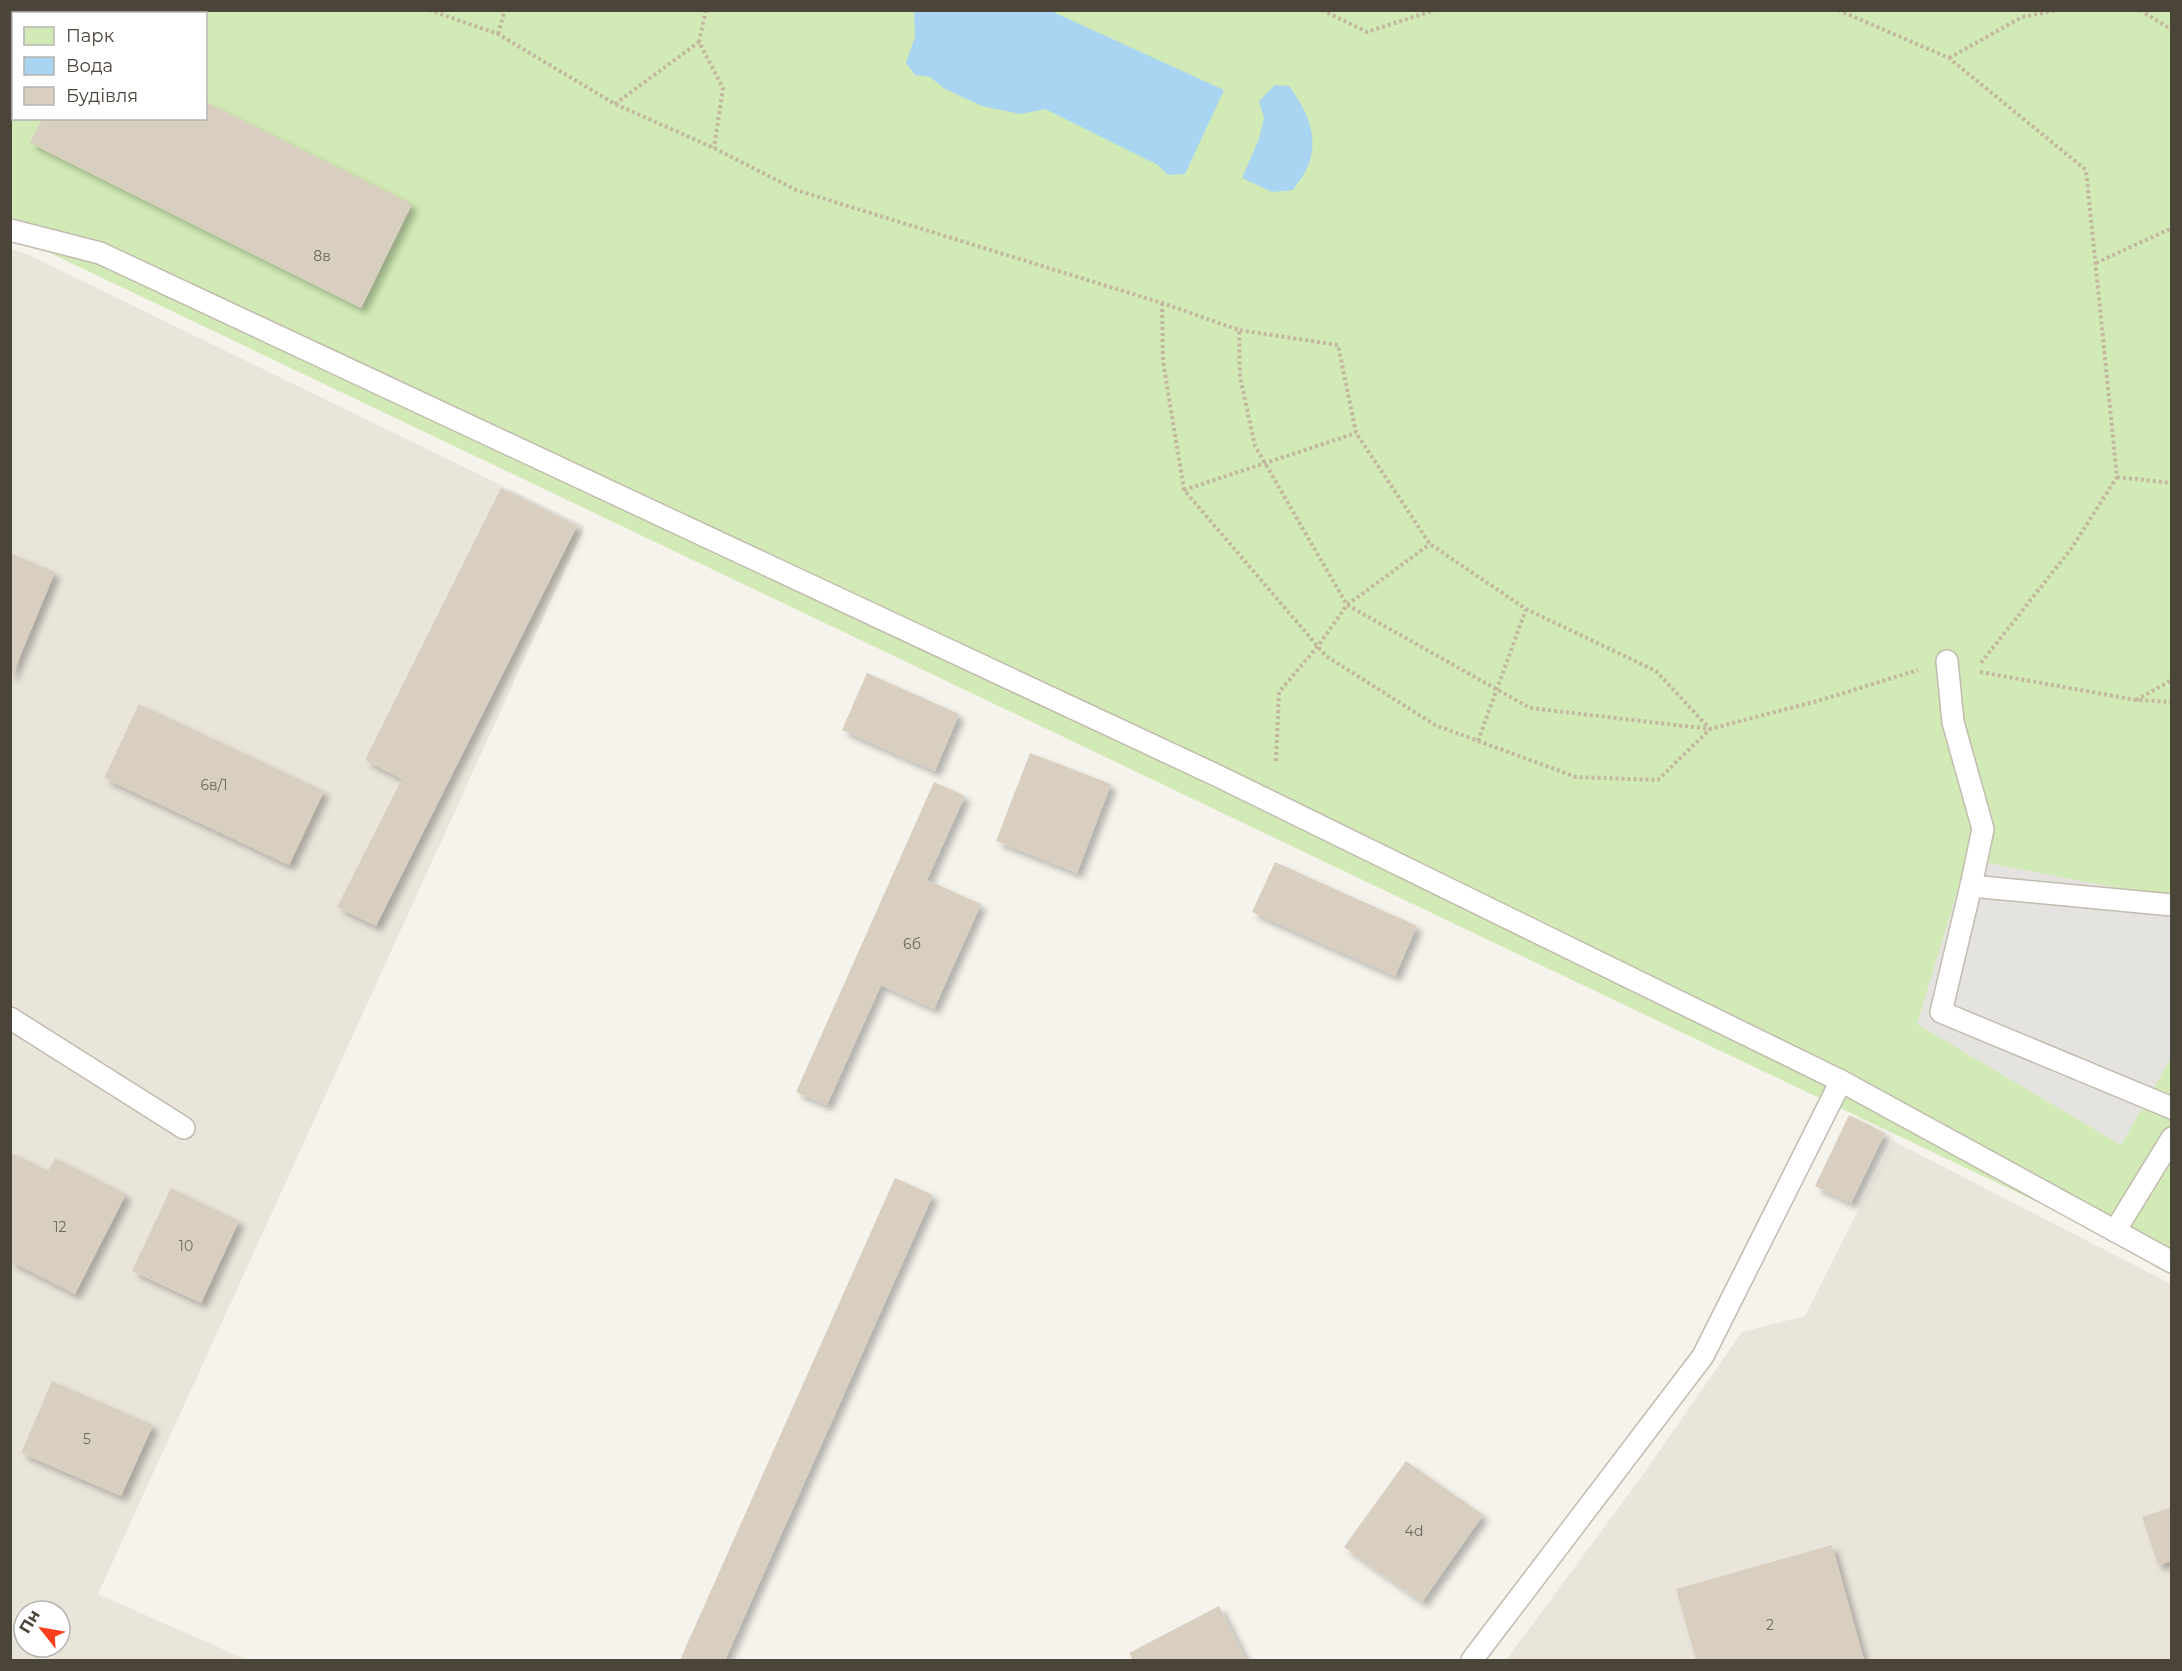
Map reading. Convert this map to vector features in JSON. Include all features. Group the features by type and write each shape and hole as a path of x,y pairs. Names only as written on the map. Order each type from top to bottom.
{"lane":[{"path":"10,230 100,253 1207,771 1841,1082 2172,1262"},
{"path":"1947,661 1953,722 1983,829 1941,1012 2172,1108"},
{"path":"1971,886 2172,905"},
{"path":"10,1018 184,1128"},
{"path":"1472,1660 1703,1356 1841,1082"},
{"path":"2115,1231 2172,1138"}],"path":[{"path":"429,10 498,34 615,104 714,148 796,190 1162,303 1239,330 1338,345 1356,433 1430,544 1526,609 1656,671 1710,729"},
{"path":"498,34 505,10"},
{"path":"706,10 699,42 723,88 714,148"},
{"path":"1322,10 1368,32 1435,10"},
{"path":"1838,10 1949,58 2086,170 2117,477 2071,549 1974,671 2136,700 2172,702"},
{"path":"1949,58 2022,16 2057,10"},
{"path":"2140,10 2172,30"},
{"path":"615,104 699,42"},
{"path":"2096,263 2172,228"},
{"path":"1162,303 1163,361 1184,490 1326,656 1435,725 1576,777 1658,780 1710,729"},
{"path":"1239,330 1240,377 1255,446 1347,605 1530,708 1710,729 1821,700 1947,661"},
{"path":"1184,490 1356,433"},
{"path":"2117,477 2172,483"},
{"path":"1276,761 1279,692 1318,646 1347,605 1430,544"},
{"path":"1478,741 1526,609"},
{"path":"2136,700 2172,680"}],"shaded area":[{"path":"10,249 29,255 585,526 98,1594 247,1660 11,1660"},
{"path":"1967,859 2171,898 2171,1058 2121,1145 1917,1024"},
{"path":"1893,1141 2171,1284 2171,1660 1506,1660 1637,1483 1742,1332 1805,1316"}],"green space":[{"path":"11,11 2171,11 2171,1266 27,242 11,237"}],"water":[{"path":"914,10 1051,11 1224,90 1185,174 1168,175 1158,165 1045,109 1021,114 982,106 945,89 930,77 915,75 906,63 915,37"},
{"path":"1275,85 1289,86 1295,95 1306,114 1312,134 1312,144 1308,166 1293,190 1272,192 1242,178 1259,139 1264,118 1259,101"}],"building":[{"path":"207,102 412,204 361,308 30,143 41,120 207,120"},
{"path":"501,488 577,526 376,926 337,907 402,779 365,760"},
{"path":"10,553 55,572 11,678 10,678"},
{"path":"867,673 959,714 935,771 842,730"},
{"path":"139,704 324,791 289,865 104,778"},
{"path":"1030,753 1111,784 1077,873 996,841"},
{"path":"934,782 965,796 927,880 981,904 934,1009 881,985 827,1105 796,1092"},
{"path":"1275,862 1417,926 1395,976 1252,912"},
{"path":"1849,1115 1885,1133 1851,1203 1815,1186"},
{"path":"10,1152 48,1171 55,1158 126,1194 75,1294 10,1261"},
{"path":"895,1178 933,1195 725,1660 680,1660"},
{"path":"171,1188 239,1221 201,1303 132,1271"},
{"path":"52,1381 153,1425 121,1496 21,1453"},
{"path":"1406,1461 1483,1515 1422,1602 1344,1547"},
{"path":"2172,1507 2172,1561 2158,1565 2142,1517"},
{"path":"1832,1545 1864,1660 1696,1660 1676,1589"},
{"path":"1219,1606 1246,1660 1133,1660 1129,1653"}]}
